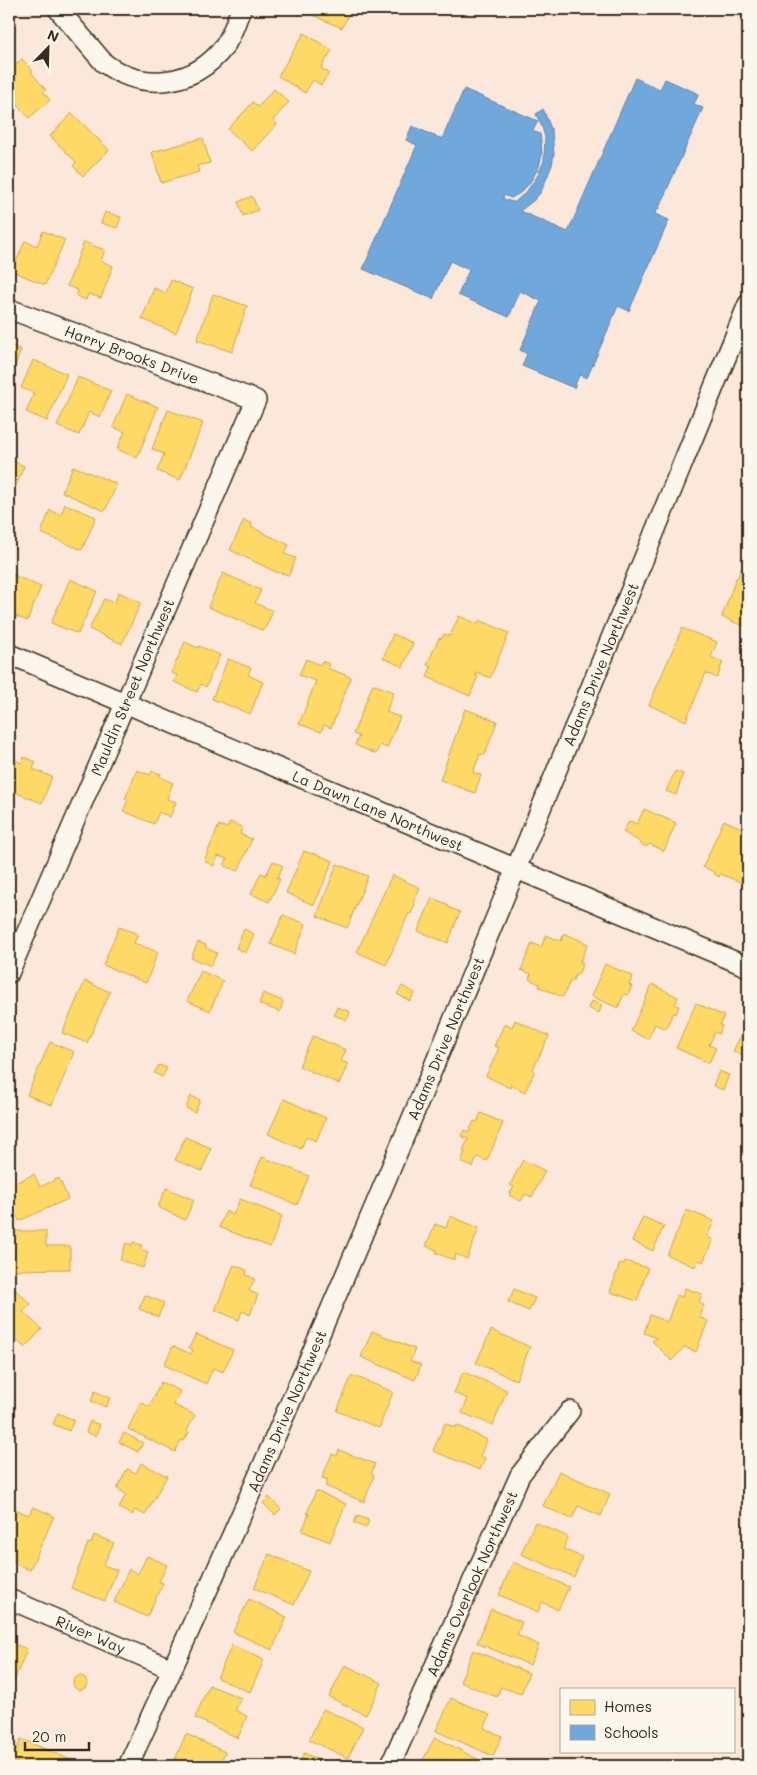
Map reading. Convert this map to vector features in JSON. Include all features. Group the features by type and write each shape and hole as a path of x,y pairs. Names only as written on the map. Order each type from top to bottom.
{"street":[{"path":"58,9 104,63 124,76 156,83 172,81 202,69 224,47 241,9"},
{"name":"Adams Drive Northwest","path":"128,1766 209,1589 374,1208 517,868 748,304"},
{"name":"Harry Brooks Drive","path":"9,309 256,400"},
{"name":"Mauldin Street Northwest","path":"9,973 256,400"},
{"name":"La Dawn Lane Northwest","path":"9,654 748,967"},
{"name":"Adams Overlook Northwest","path":"390,1766 520,1475 570,1410"},
{"name":"River Way","path":"9,1599 172,1669"}],"building: Homes":[{"path":"315,9 351,9 342,28 312,15"},
{"path":"745,9 748,9 748,24 740,22"},
{"path":"304,33 332,50 321,68 329,73 321,85 313,80 305,93 278,76"},
{"path":"22,59 46,90 43,92 50,100 29,118 9,95 9,70"},
{"path":"274,89 289,102 273,120 277,124 252,151 228,129 253,102 258,107"},
{"path":"72,113 109,150 83,176 73,166 76,162 50,136"},
{"path":"203,138 210,163 197,166 199,172 161,183 152,152"},
{"path":"252,196 258,210 243,216 238,202"},
{"path":"105,212 121,217 117,228 101,223"},
{"path":"43,231 65,240 45,285 12,271 25,241 37,246"},
{"path":"84,242 105,250 101,261 113,266 101,298 88,294 86,300 76,296 78,290 67,286"},
{"path":"171,280 193,289 176,333 142,319 154,288 166,293"},
{"path":"213,294 247,306 232,352 197,340"},
{"path":"9,345 21,350 9,381"},
{"path":"33,360 67,374 47,421 26,412 34,393 21,388"},
{"path":"78,377 111,391 100,417 89,412 79,435 57,426"},
{"path":"127,394 158,407 137,458 117,449 125,432 113,427"},
{"path":"168,410 203,423 180,480 157,471 164,454 152,449"},
{"path":"9,459 24,466 16,486 9,483"},
{"path":"73,466 117,484 105,511 62,492"},
{"path":"65,504 96,517 82,550 41,533 50,510 61,515"},
{"path":"244,520 252,524 251,527 289,545 284,554 296,558 289,575 276,572 230,550"},
{"path":"748,560 748,628 722,617 736,578 741,569 744,570"},
{"path":"9,573 41,587 27,621 9,613"},
{"path":"223,573 261,590 255,603 273,611 264,631 208,607"},
{"path":"70,579 97,591 78,634 51,623"},
{"path":"119,592 141,603 122,644 89,629 104,599 114,603"},
{"path":"459,616 478,624 480,620 509,633 490,678 476,672 475,675 478,676 470,696 427,677 431,667 427,665 439,638 441,639 444,634 450,636"},
{"path":"682,628 717,642 711,657 723,662 717,678 706,673 686,721 649,705"},
{"path":"393,634 413,643 403,667 383,658"},
{"path":"185,642 220,655 206,687 201,684 197,692 174,682 177,675 171,673"},
{"path":"228,659 251,668 248,675 263,682 250,714 212,699"},
{"path":"306,659 320,665 322,661 329,664 327,668 351,677 331,728 324,725 321,732 299,724 316,681 299,675"},
{"path":"373,684 394,692 386,712 400,717 387,748 380,745 376,754 355,745 359,736 353,734"},
{"path":"465,709 497,721 485,755 480,754 473,773 481,775 475,793 440,780"},
{"path":"24,757 36,762 33,769 52,777 42,803 9,790 9,774 14,760 22,763"},
{"path":"137,770 150,775 152,771 161,774 160,777 173,783 167,799 176,802 170,817 159,812 154,824 123,811 128,800 125,799"},
{"path":"675,771 683,774 676,795 666,791"},
{"path":"644,809 676,823 664,851 649,844 647,847 640,844 640,842 623,832 629,821 637,824"},
{"path":"724,820 748,831 748,862 740,882 720,874 719,877 714,872 703,867"},
{"path":"230,822 242,827 240,834 252,839 238,871 224,866 227,859 218,856 214,866 204,861 219,825 227,828"},
{"path":"304,851 333,861 314,905 286,893"},
{"path":"273,861 283,866 277,878 280,879 269,902 251,894 261,873 266,875"},
{"path":"337,864 368,876 347,928 317,916"},
{"path":"392,875 420,888 413,903 415,904 411,914 409,913 386,965 357,952"},
{"path":"432,898 460,912 448,943 418,931"},
{"path":"283,915 306,924 294,954 270,944"},
{"path":"119,927 138,934 134,943 158,952 146,983 103,965"},
{"path":"244,929 254,934 246,953 236,948"},
{"path":"564,933 588,944 580,962 583,963 578,975 576,974 572,982 570,981 563,997 539,987 540,984 529,979 531,974 521,970 532,943 541,947 546,935 561,941"},
{"path":"198,942 217,953 211,966 191,958"},
{"path":"605,964 633,976 629,985 632,986 628,995 624,994 618,1008 591,996"},
{"path":"201,971 223,981 210,1011 187,1001"},
{"path":"85,981 110,992 87,1043 62,1033"},
{"path":"652,984 678,997 675,1005 679,1006 676,1014 673,1013 666,1029 655,1024 648,1039 631,1031"},
{"path":"402,986 415,993 410,1001 397,994"},
{"path":"263,993 283,1001 280,1012 259,1004"},
{"path":"591,1001 602,1005 599,1013 588,1008"},
{"path":"696,1003 724,1016 719,1034 715,1032 709,1045 716,1048 709,1063 676,1048"},
{"path":"337,1007 350,1012 347,1020 334,1015"},
{"path":"515,1020 549,1036 533,1069 535,1071 525,1092 511,1085 510,1088 486,1076 499,1048 494,1046 505,1023 512,1027"},
{"path":"746,1026 748,1027 748,1058 733,1051"},
{"path":"313,1036 346,1050 341,1061 348,1064 339,1084 299,1066"},
{"path":"50,1042 74,1052 52,1105 27,1095"},
{"path":"159,1065 167,1068 162,1077 154,1073"},
{"path":"719,1071 729,1075 723,1090 713,1086"},
{"path":"191,1096 200,1100 195,1112 186,1108"},
{"path":"284,1099 326,1118 316,1141 306,1137 301,1149 268,1134"},
{"path":"481,1113 503,1123 487,1161 477,1157 473,1167 461,1162 468,1139 461,1136 464,1130 469,1132 474,1121 477,1122"},
{"path":"185,1137 211,1148 202,1171 175,1160"},
{"path":"262,1157 309,1176 297,1205 250,1185"},
{"path":"523,1160 545,1171 532,1197 525,1194 521,1201 509,1195 514,1187 510,1185"},
{"path":"34,1174 40,1187 59,1178 68,1199 19,1221 17,1216 10,1219 9,1186"},
{"path":"166,1188 194,1200 185,1220 158,1207"},
{"path":"240,1199 282,1216 270,1247 219,1227 226,1211 233,1215"},
{"path":"687,1210 714,1221 707,1237 713,1240 703,1262 698,1260 695,1267 667,1255"},
{"path":"450,1216 479,1228 467,1259 456,1254 454,1260 436,1253 437,1250 426,1246 435,1224 446,1228"},
{"path":"643,1217 664,1226 653,1251 632,1241"},
{"path":"10,1231 46,1231 46,1246 70,1246 70,1269 9,1270"},
{"path":"133,1242 142,1245 140,1249 148,1252 143,1268 120,1260 126,1243 132,1245"},
{"path":"625,1261 648,1268 637,1301 610,1292 620,1263 624,1264"},
{"path":"234,1265 247,1270 246,1275 255,1279 249,1291 258,1295 250,1315 242,1311 239,1320 215,1310"},
{"path":"9,1284 31,1304 23,1312 42,1329 25,1348 9,1333"},
{"path":"685,1288 702,1294 699,1302 704,1305 699,1317 708,1321 696,1352 684,1347 672,1361 652,1341 657,1338 644,1333 650,1315 667,1322 677,1295 682,1297"},
{"path":"514,1289 535,1298 529,1311 508,1302"},
{"path":"145,1295 164,1303 158,1317 139,1309"},
{"path":"491,1330 530,1347 516,1380 476,1363"},
{"path":"372,1331 415,1349 410,1361 421,1365 415,1380 361,1357"},
{"path":"196,1334 233,1350 223,1372 213,1368 206,1384 164,1365 173,1346 191,1354 193,1350 189,1348"},
{"path":"463,1372 507,1390 493,1425 462,1413 468,1399 454,1393"},
{"path":"352,1375 393,1392 379,1428 337,1411"},
{"path":"161,1382 180,1391 174,1405 195,1415 187,1431 189,1432 184,1441 181,1440 175,1452 128,1429 141,1402 149,1407"},
{"path":"95,1391 110,1398 106,1407 91,1401"},
{"path":"58,1413 74,1420 69,1431 53,1424"},
{"path":"90,1421 100,1425 96,1436 86,1432"},
{"path":"445,1423 456,1428 457,1425 487,1440 480,1456 485,1458 480,1470 433,1451"},
{"path":"124,1433 143,1443 138,1452 119,1442"},
{"path":"339,1450 375,1464 371,1474 374,1476 364,1502 325,1486 328,1480 322,1478 332,1454 337,1456"},
{"path":"141,1463 167,1476 145,1515 135,1510 132,1515 119,1508 126,1494 117,1489 127,1469 136,1473"},
{"path":"559,1471 610,1494 601,1516 578,1506 572,1519 543,1506"},
{"path":"316,1491 346,1504 330,1542 302,1531"},
{"path":"269,1497 281,1509 275,1515 263,1503"},
{"path":"33,1507 54,1516 30,1570 9,1561 9,1523 15,1509 29,1515"},
{"path":"357,1516 369,1520 366,1528 354,1523"},
{"path":"535,1522 568,1537 563,1549 582,1557 574,1577 521,1554"},
{"path":"94,1535 114,1543 103,1565 117,1570 105,1601 71,1588 88,1543 91,1544"},
{"path":"269,1554 309,1571 294,1605 254,1588"},
{"path":"147,1556 167,1565 159,1582 163,1583 147,1617 114,1602 129,1569 138,1574"},
{"path":"513,1562 569,1587 558,1610 542,1602 538,1612 499,1595"},
{"path":"249,1599 287,1617 272,1650 233,1632"},
{"path":"491,1609 522,1622 517,1635 539,1645 530,1665 477,1643"},
{"path":"9,1635 16,1638 14,1644 27,1649 14,1681 9,1679"},
{"path":"232,1645 264,1660 250,1692 217,1678"},
{"path":"473,1650 529,1673 521,1694 501,1687 497,1697 460,1682"},
{"path":"345,1665 382,1683 366,1715 329,1697"},
{"path":"80,1676 85,1678 87,1683 85,1688 80,1690 75,1688 73,1683 75,1678"},
{"path":"209,1685 241,1698 235,1710 247,1716 238,1738 195,1718"},
{"path":"451,1698 490,1715 484,1728 502,1736 493,1756 436,1731"},
{"path":"323,1709 363,1727 348,1758 309,1740"},
{"path":"186,1734 225,1752 219,1766 172,1766"},
{"path":"435,1737 489,1765 420,1766"},
{"path":"21,1739 76,1762 74,1766 24,1766 12,1761"},
{"path":"304,1753 332,1766 298,1766"}],"building: Schools":[{"path":"635,78 660,89 665,79 699,94 694,104 703,108 655,214 669,220 629,311 618,306 587,378 579,375 574,388 522,366 527,354 520,350 541,301 520,291 509,317 458,295 469,270 450,261 433,299 363,269 417,145 406,140 412,126 442,139 464,89 538,121 533,131 540,134 542,154 539,167 529,184 520,193 511,198 504,195 503,199 512,202 515,202 527,191 538,175 544,161 545,137 536,114 543,109 552,131 554,154 552,165 541,192 520,211 568,232"}]}
